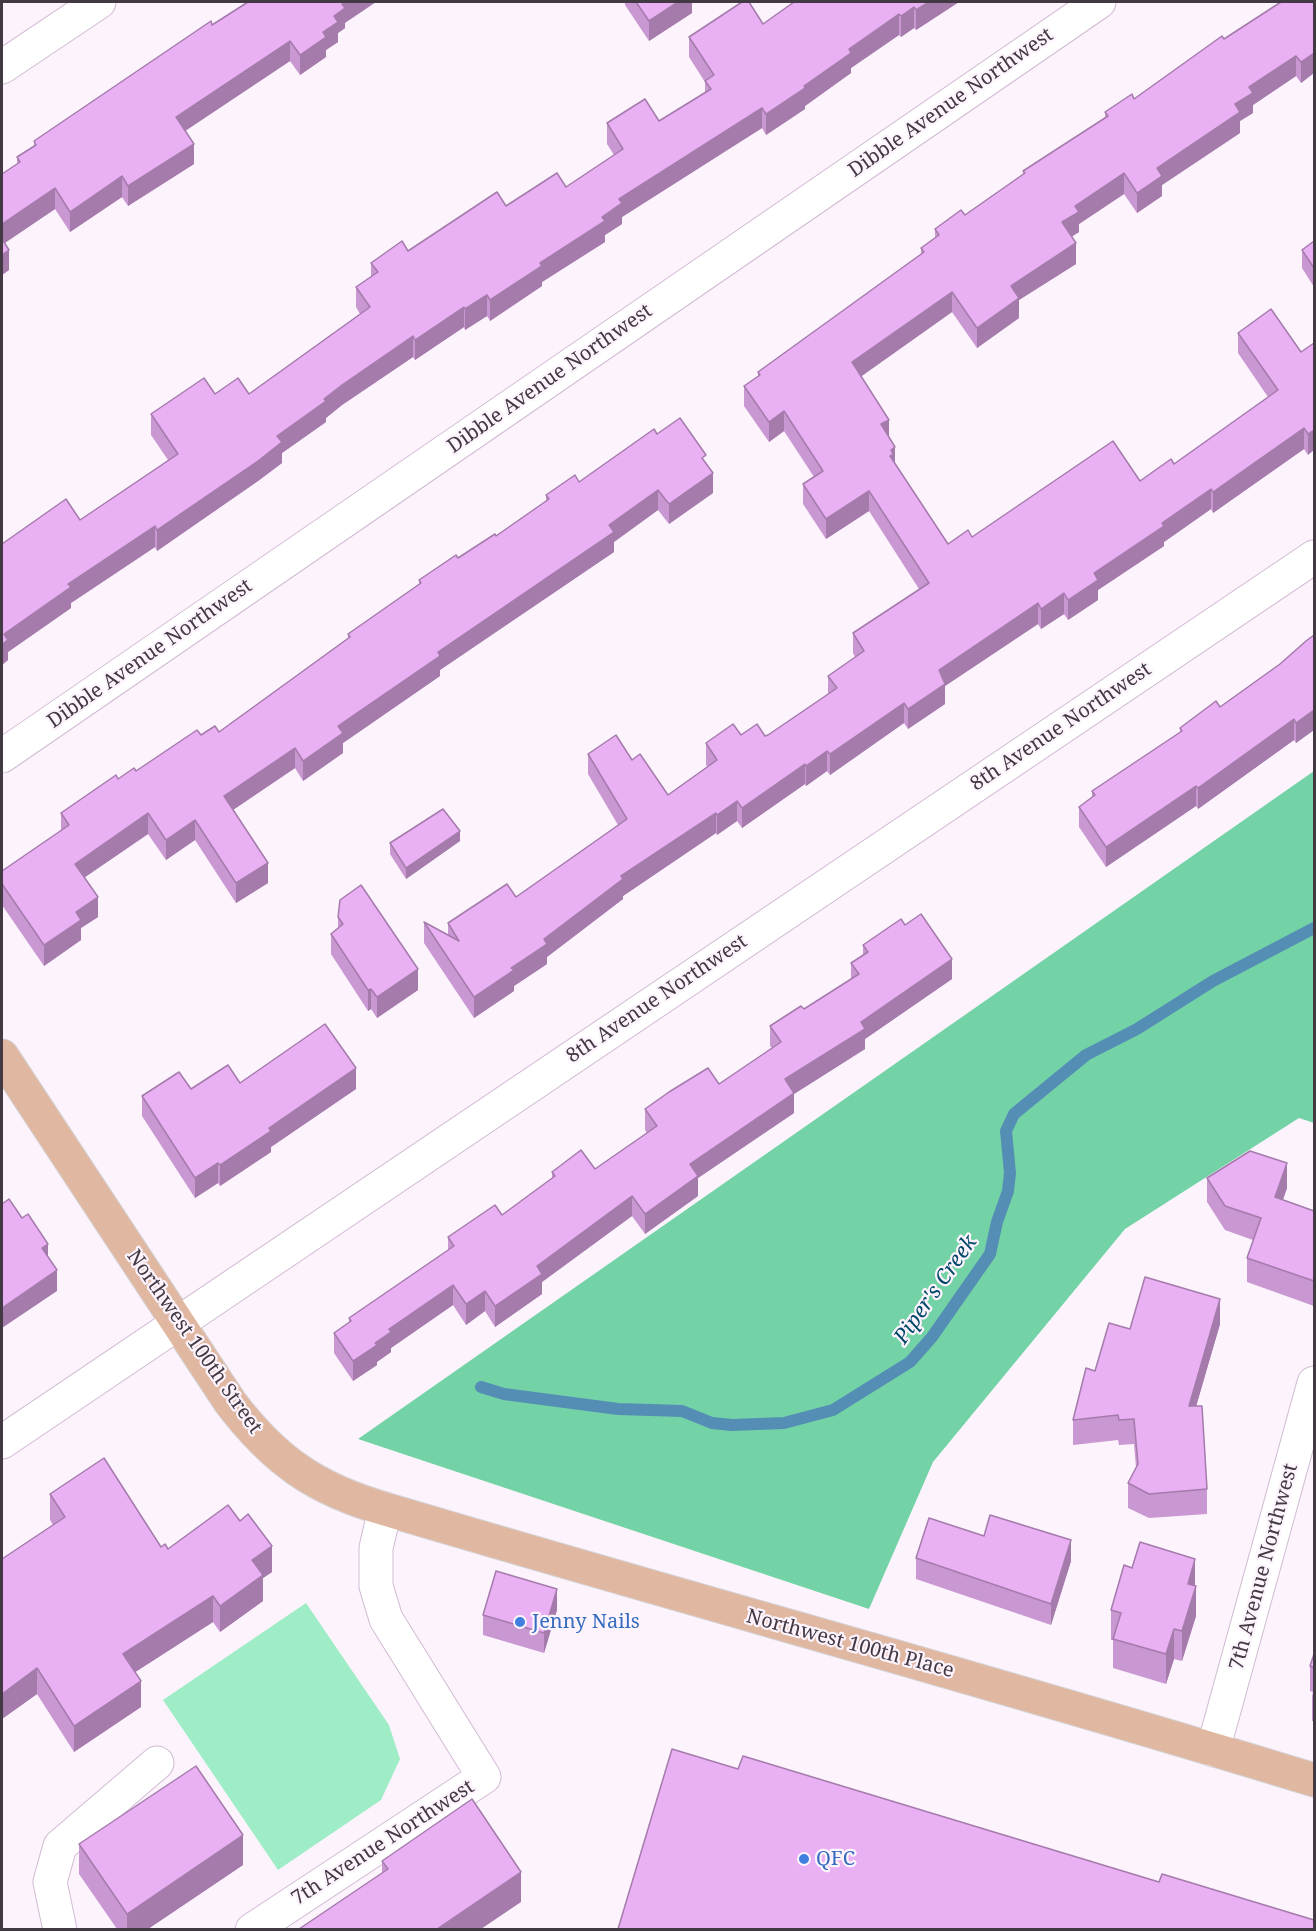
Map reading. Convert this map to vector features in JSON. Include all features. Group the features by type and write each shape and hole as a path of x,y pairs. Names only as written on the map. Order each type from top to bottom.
{"main road":[{"name":"Northwest 100th Street","path":"2,1056 247,1425 281,1459 312,1481 346,1498 385,1509"},
{"name":"Northwest 100th Place","path":"385,1509 706,1605 971,1677 1314,1780"}],"street":[{"path":"2,67 99,2"},
{"name":"Dibble Avenue Northwest","path":"2,756 1099,2"},
{"name":"8th Avenue Northwest","path":"2,1442 1314,557"},
{"name":"7th Avenue Northwest","path":"1214,1750 1314,1383"},
{"name":"7th Avenue Northwest","path":"252,1929 484,1777 386,1619 376,1586 376,1548 385,1509"},
{"path":"60,1929 50,1882 60,1846 157,1763"}],"green space":[{"path":"1314,771 1314,1123 1299,1118 1125,1229 933,1462 869,1609 358,1439"},
{"path":"306,1603 389,1725 400,1759 381,1800 278,1870 163,1700"}],"building":[{"path":"248,2 346,2 342,4 345,8 334,16 338,22 323,32 326,37 300,55 290,41 176,117 194,144 128,186 122,176 70,212 55,188 2,224 2,174 20,162 17,157 36,145 34,141 211,21 212,25"},
{"path":"636,2 678,2 649,21"},
{"path":"742,2 749,2 763,24 794,2 929,2 916,10 914,7 901,16 899,14 849,49 851,53 804,86 805,88 766,114 762,108 619,199 622,203 602,217 605,221 540,263 542,266 490,300 487,295 465,309 464,307 415,340 413,336 342,385 324,399 326,401 277,436 282,442 258,461 157,530 155,526 68,584 71,587 4,634 8,640 2,644 2,544 66,499 80,520 178,454 151,414 204,378 215,394 238,378 249,394 370,307 356,287 378,272 371,263 402,241 408,251 497,192 506,206 557,173 566,187 623,149 607,123 645,99 659,121 711,89 705,81 714,75 689,37"},
{"path":"1281,2 1314,2 1314,53 1301,62 1296,56 1249,87 1253,93 1235,104 1240,112 1157,168 1162,176 1137,193 1124,173 1075,206 1079,212 1062,222 1076,243 1011,286 1019,298 977,328 952,292 852,362 889,420 881,424 895,447 891,450 893,454 890,456 948,544 968,530 972,537 1113,441 1140,481 1171,459 1174,464 1278,390 1238,333 1271,309 1301,352 1314,343 1314,430 1308,434 1304,428 1213,492 1211,489 1162,523 1164,526 1094,573 1098,580 1068,600 1064,593 1041,609 1038,603 939,670 945,684 908,709 904,703 830,754 827,751 806,766 805,764 742,808 737,801 621,876 623,879 544,939 547,944 474,997 424,922 459,941 448,923 507,884 516,897 627,819 588,754 616,735 632,760 640,754 668,795 717,760 706,743 733,724 741,735 757,724 765,736 768,735 837,688 828,676 864,651 853,633 929,583 869,491 826,519 803,484 823,471 784,411 769,422 744,386 760,375 758,372 924,252 921,248 939,235 935,229 961,210 965,215 1025,173 1023,171 1108,116 1105,112 1132,94 1134,99 1222,36 1224,39"},
{"path":"2,239 9,250 2,255"},
{"path":"1314,241 1314,268 1302,250"},
{"path":"680,418 706,455 702,458 713,473 669,504 658,490 609,525 614,532 438,652 440,656 338,726 343,733 303,761 295,748 224,796 268,863 236,883 195,820 166,840 148,813 75,864 98,897 76,912 81,920 44,945 2,884 2,871 69,825 61,813 116,775 118,779 134,768 136,771 197,730 201,735 215,726 219,732 350,637 348,634 421,583 419,580 456,555 458,558 495,534 496,536 549,499 546,495 575,475 579,482 654,429 657,434"},
{"path":"1314,635 1314,710 1296,723 1294,719 1198,788 1196,786 1106,847 1079,807 1095,795 1092,791 1182,731 1180,728 1216,701 1220,707 1280,664"},
{"path":"443,809 460,831 406,868 390,843"},
{"path":"361,885 418,969 377,997 371,989 368,990 331,934 343,924 338,917 340,900"},
{"path":"921,914 952,959 861,1022 865,1029 785,1079 794,1093 690,1164 698,1176 645,1214 632,1196 537,1266 542,1274 495,1306 485,1291 466,1304 453,1285 389,1329 391,1332 375,1343 377,1345 353,1361 334,1333 351,1321 349,1318 454,1246 448,1237 495,1205 502,1215 555,1176 552,1172 581,1150 595,1169 657,1126 645,1109 669,1092 708,1068 719,1084 781,1042 770,1026 801,1006 804,1009 859,974 851,963 868,952 863,945 901,919 905,925"},
{"path":"325,1024 356,1068 269,1128 271,1131 220,1165 218,1163 195,1178 142,1096 179,1072 191,1089 228,1065 240,1083"},
{"path":"1250,1151 1287,1163 1275,1197 1314,1211 1314,1281 1247,1258 1261,1218 1225,1206 1207,1178"},
{"path":"9,1199 22,1218 28,1214 48,1244 42,1248 57,1270 2,1308 2,1204"},
{"path":"1145,1277 1220,1299 1189,1406 1202,1406 1207,1489 1149,1494 1128,1483 1138,1464 1134,1419 1119,1420 1118,1415 1073,1420 1086,1368 1095,1371 1109,1323 1130,1329"},
{"path":"104,1458 161,1547 165,1544 168,1549 228,1505 240,1521 248,1514 272,1546 252,1560 263,1575 220,1606 213,1596 123,1654 141,1681 74,1726 37,1668 2,1694 2,1559 65,1517 50,1494"},
{"path":"990,1515 1071,1540 1051,1604 916,1558 929,1518 984,1536"},
{"path":"1140,1542 1195,1559 1188,1584 1196,1586 1182,1631 1174,1629 1166,1654 1113,1639 1121,1613 1111,1610 1124,1565 1132,1568"},
{"path":"496,1571 557,1589 544,1633 483,1615"},
{"path":"1314,1654 1314,1668 1310,1666"},
{"name":"QFC","path":"672,1749 738,1769 743,1756 1159,1882 1162,1874 1314,1920 1314,1929 618,1929"},
{"path":"196,1766 243,1835 127,1914 79,1844"},
{"path":"472,1799 521,1872 437,1929 299,1929 388,1869 382,1861"}],"waterway":[{"name":"Piper's Creek","path":"481,1387 504,1394 618,1409 682,1411 712,1423 732,1425 784,1423 833,1410 910,1362 932,1337 990,1254 997,1222 1008,1191 1010,1173 1006,1131 1014,1114 1086,1055 1137,1029 1213,981 1314,928"}],"place":[{"name":"Jenny Nails","path":"520,1622"},
{"name":"QFC","path":"804,1859"}]}
